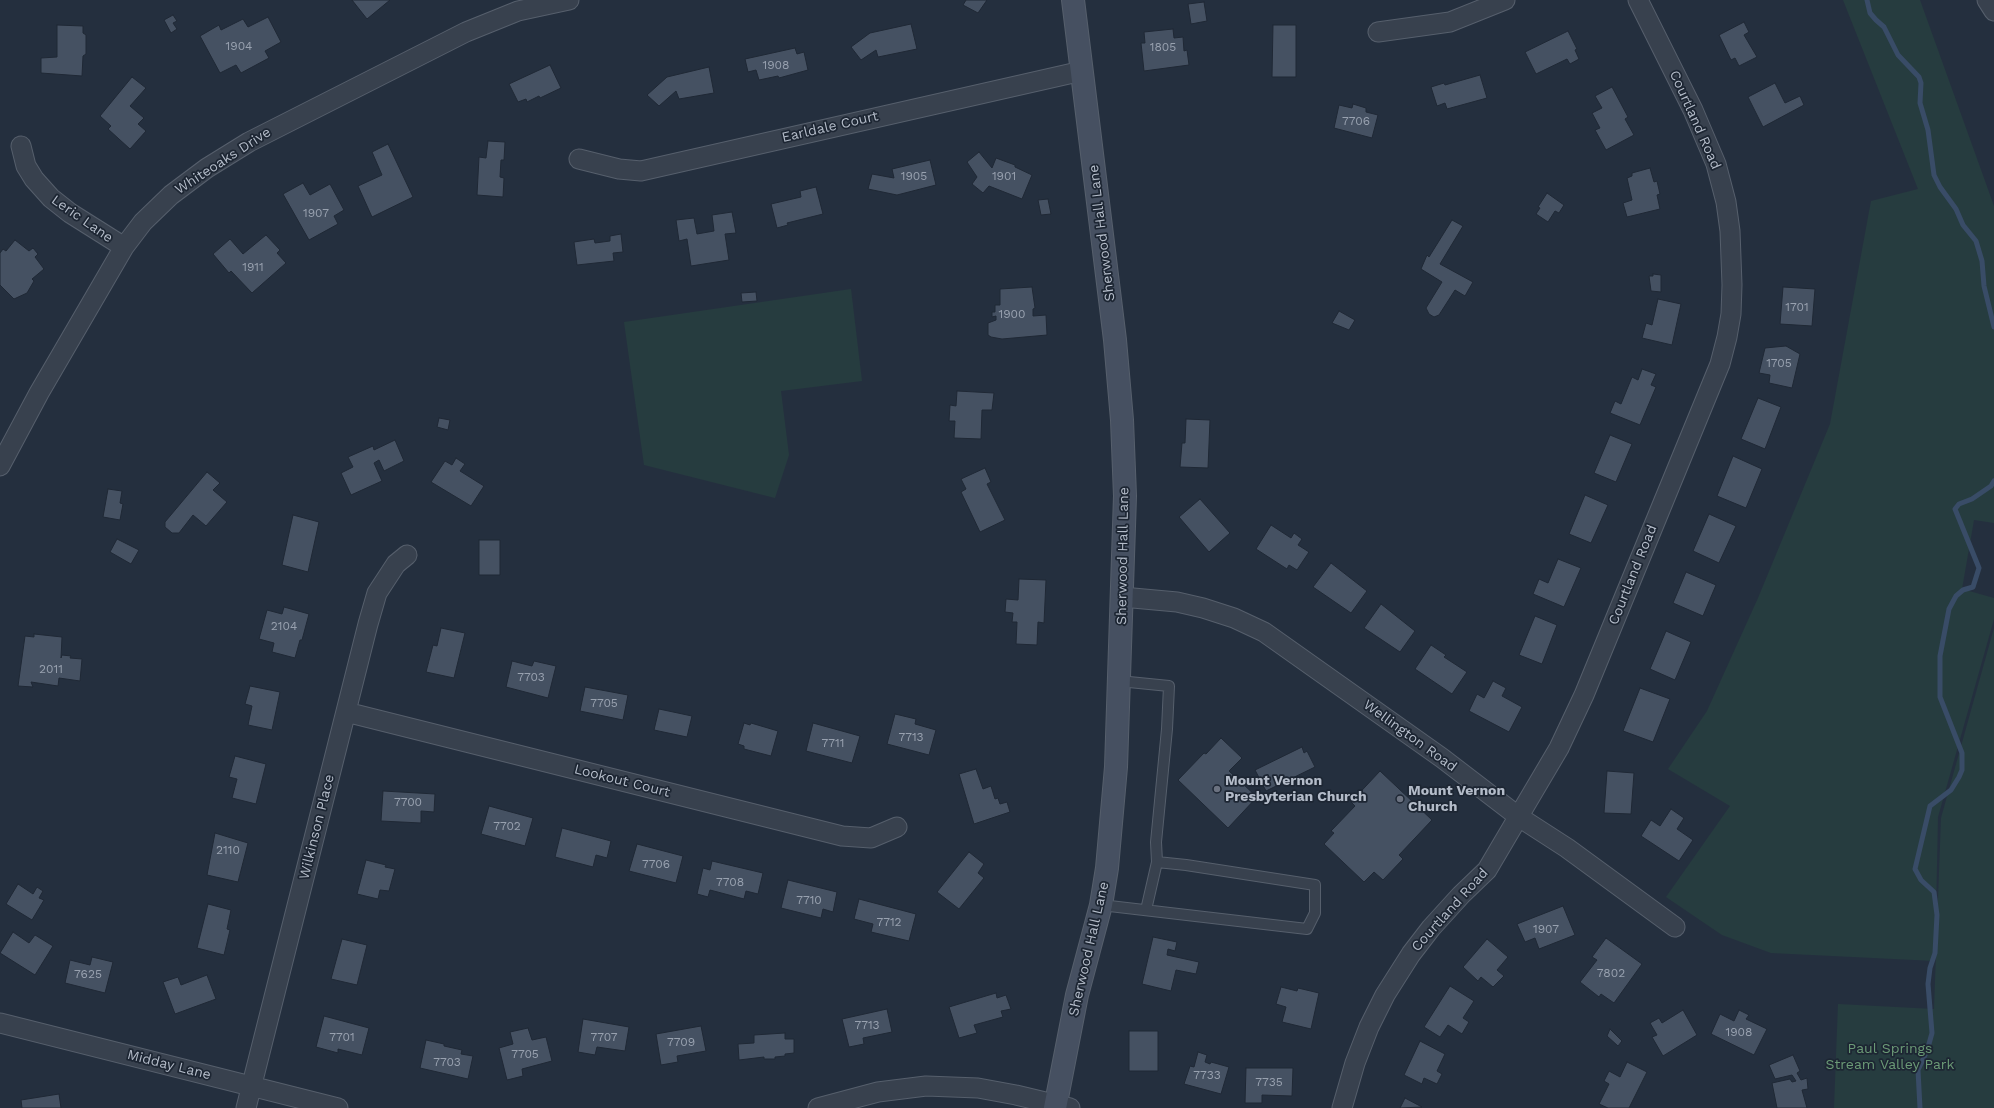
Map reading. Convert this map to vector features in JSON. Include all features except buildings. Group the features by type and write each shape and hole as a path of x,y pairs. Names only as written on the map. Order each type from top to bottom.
{"main road":[{"name":"Sherwood Hall Lane","path":"1060,1107 1077,995 1101,905 1107,868 1116,767 1125,496 1122,420 1115,340 1073,0"}],"street":[{"name":"Whiteoaks Drive","path":"0,466 39,393 124,248 143,222 171,195 207,168 249,142 466,32 513,6 569,0"},
{"path":"1378,32 1450,22 1505,0"},
{"name":"Courtland Road","path":"1342,1108 1355,1063 1369,1027 1385,995 1411,954 1431,928 1461,895 1487,870 1559,748 1584,695 1720,364 1727,338 1731,314 1732,284 1730,231 1726,202 1716,164 1694,110 1638,0"},
{"path":"1986,0 1994,11"},
{"name":"Earldale Court","path":"579,159 619,169 641,170 1082,71"},
{"name":"Leric Lane","path":"21,146 26,166 34,179 51,198 70,214 124,248"},
{"name":"Wilkinson Place","path":"246,1108 377,593 396,564 407,555"},
{"name":"Wellington Road","path":"1122,597 1178,602 1203,608 1234,618 1264,632 1442,758 1519,817 1567,848 1675,927"},
{"name":"Lookout Court","path":"346,712 842,836 871,838 897,827"},
{"name":"Midday Lane","path":"0,1023 338,1108"},
{"path":"818,1108 878,1092 926,1086 978,1088 1060,1107"}],"lane":[{"path":"1119,681 1169,686 1168,729 1156,842 1157,862 1146,910"},
{"path":"1101,905 1307,929 1315,913 1315,885 1186,865 1157,862"}],"green space":[{"path":"1843,0 1920,0 1994,206 1994,523 1974,520 1962,589 1994,598 1994,619 1938,817 1935,961 1771,953 1722,935 1666,897 1730,806 1668,769 1707,711 1758,598 1830,424 1871,201 1918,189"},
{"path":"851,289 862,381 781,391 789,455 775,498 644,465 624,322"},
{"name":"Paul Springs Stream Valley Park","path":"1994,628 1994,1108 1834,1108 1838,1004 1934,1009 1941,818"}],"waterway":[{"path":"1867,0 1870,13 1884,27 1898,55 1919,77 1921,83 1920,103 1928,130 1934,175 1940,187 1956,209 1963,225 1976,241 1982,261 1984,286 1994,327"},
{"path":"1920,1108 1918,1070 1927,1051 1932,1033 1928,984 1930,968 1935,953 1937,915 1934,892 1921,880 1915,869 1930,806 1951,790 1962,770 1962,753 1940,697 1940,656 1949,609 1956,596 1963,590 1973,587 1979,568 1955,509 1959,504 1972,499 1991,486 1994,481"}],"place":[{"name":"Mount Vernon Presbyterian Church","path":"1217,789"},
{"name":"Mount Vernon Church","path":"1400,799"}]}
